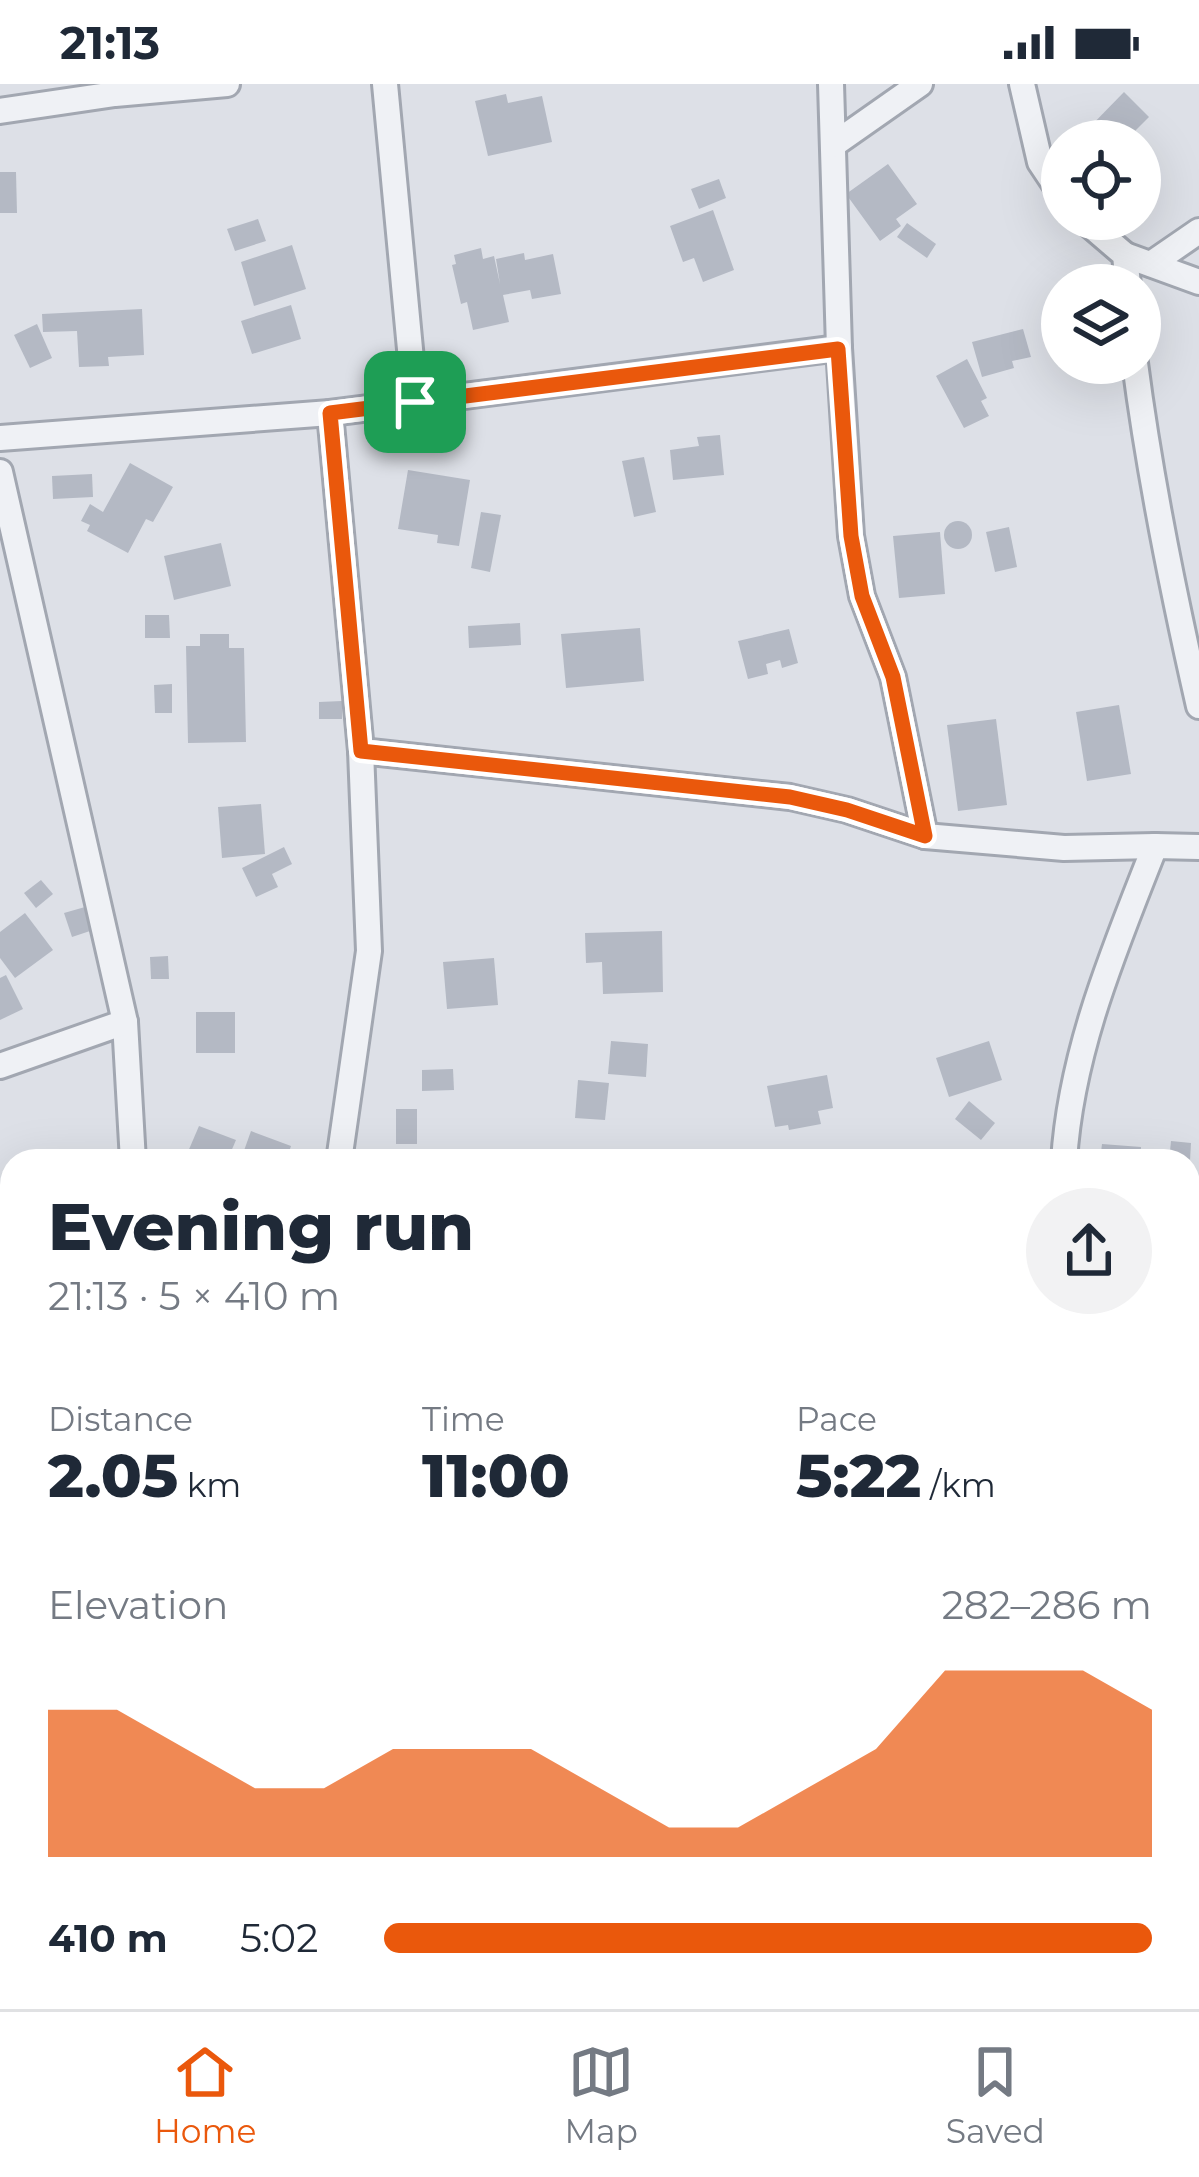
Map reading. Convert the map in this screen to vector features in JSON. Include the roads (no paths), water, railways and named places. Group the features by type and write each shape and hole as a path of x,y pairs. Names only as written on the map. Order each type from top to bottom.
{"street":[{"path":"0,111 227,84"},
{"path":"385,84 415,402"},
{"path":"831,84 838,349 851,536 862,596 893,677 925,836"},
{"path":"833,145 920,84"},
{"path":"1022,84 1041,164"},
{"path":"1108,240 1125,255 1151,264 1199,231"},
{"path":"1125,255 1126,264"},
{"path":"1161,268 1199,282"},
{"path":"0,438 330,413 838,349"},
{"path":"1138,384 1159,519 1199,706"},
{"path":"330,413 361,751 369,951 341,1149"},
{"path":"0,472 125,1022 132,1149"},
{"path":"361,751 790,797 925,836 1064,848 1199,847"},
{"path":"1065,1149 1072,1085 1102,981 1155,846"},
{"path":"0,1066 125,1022"}]}
